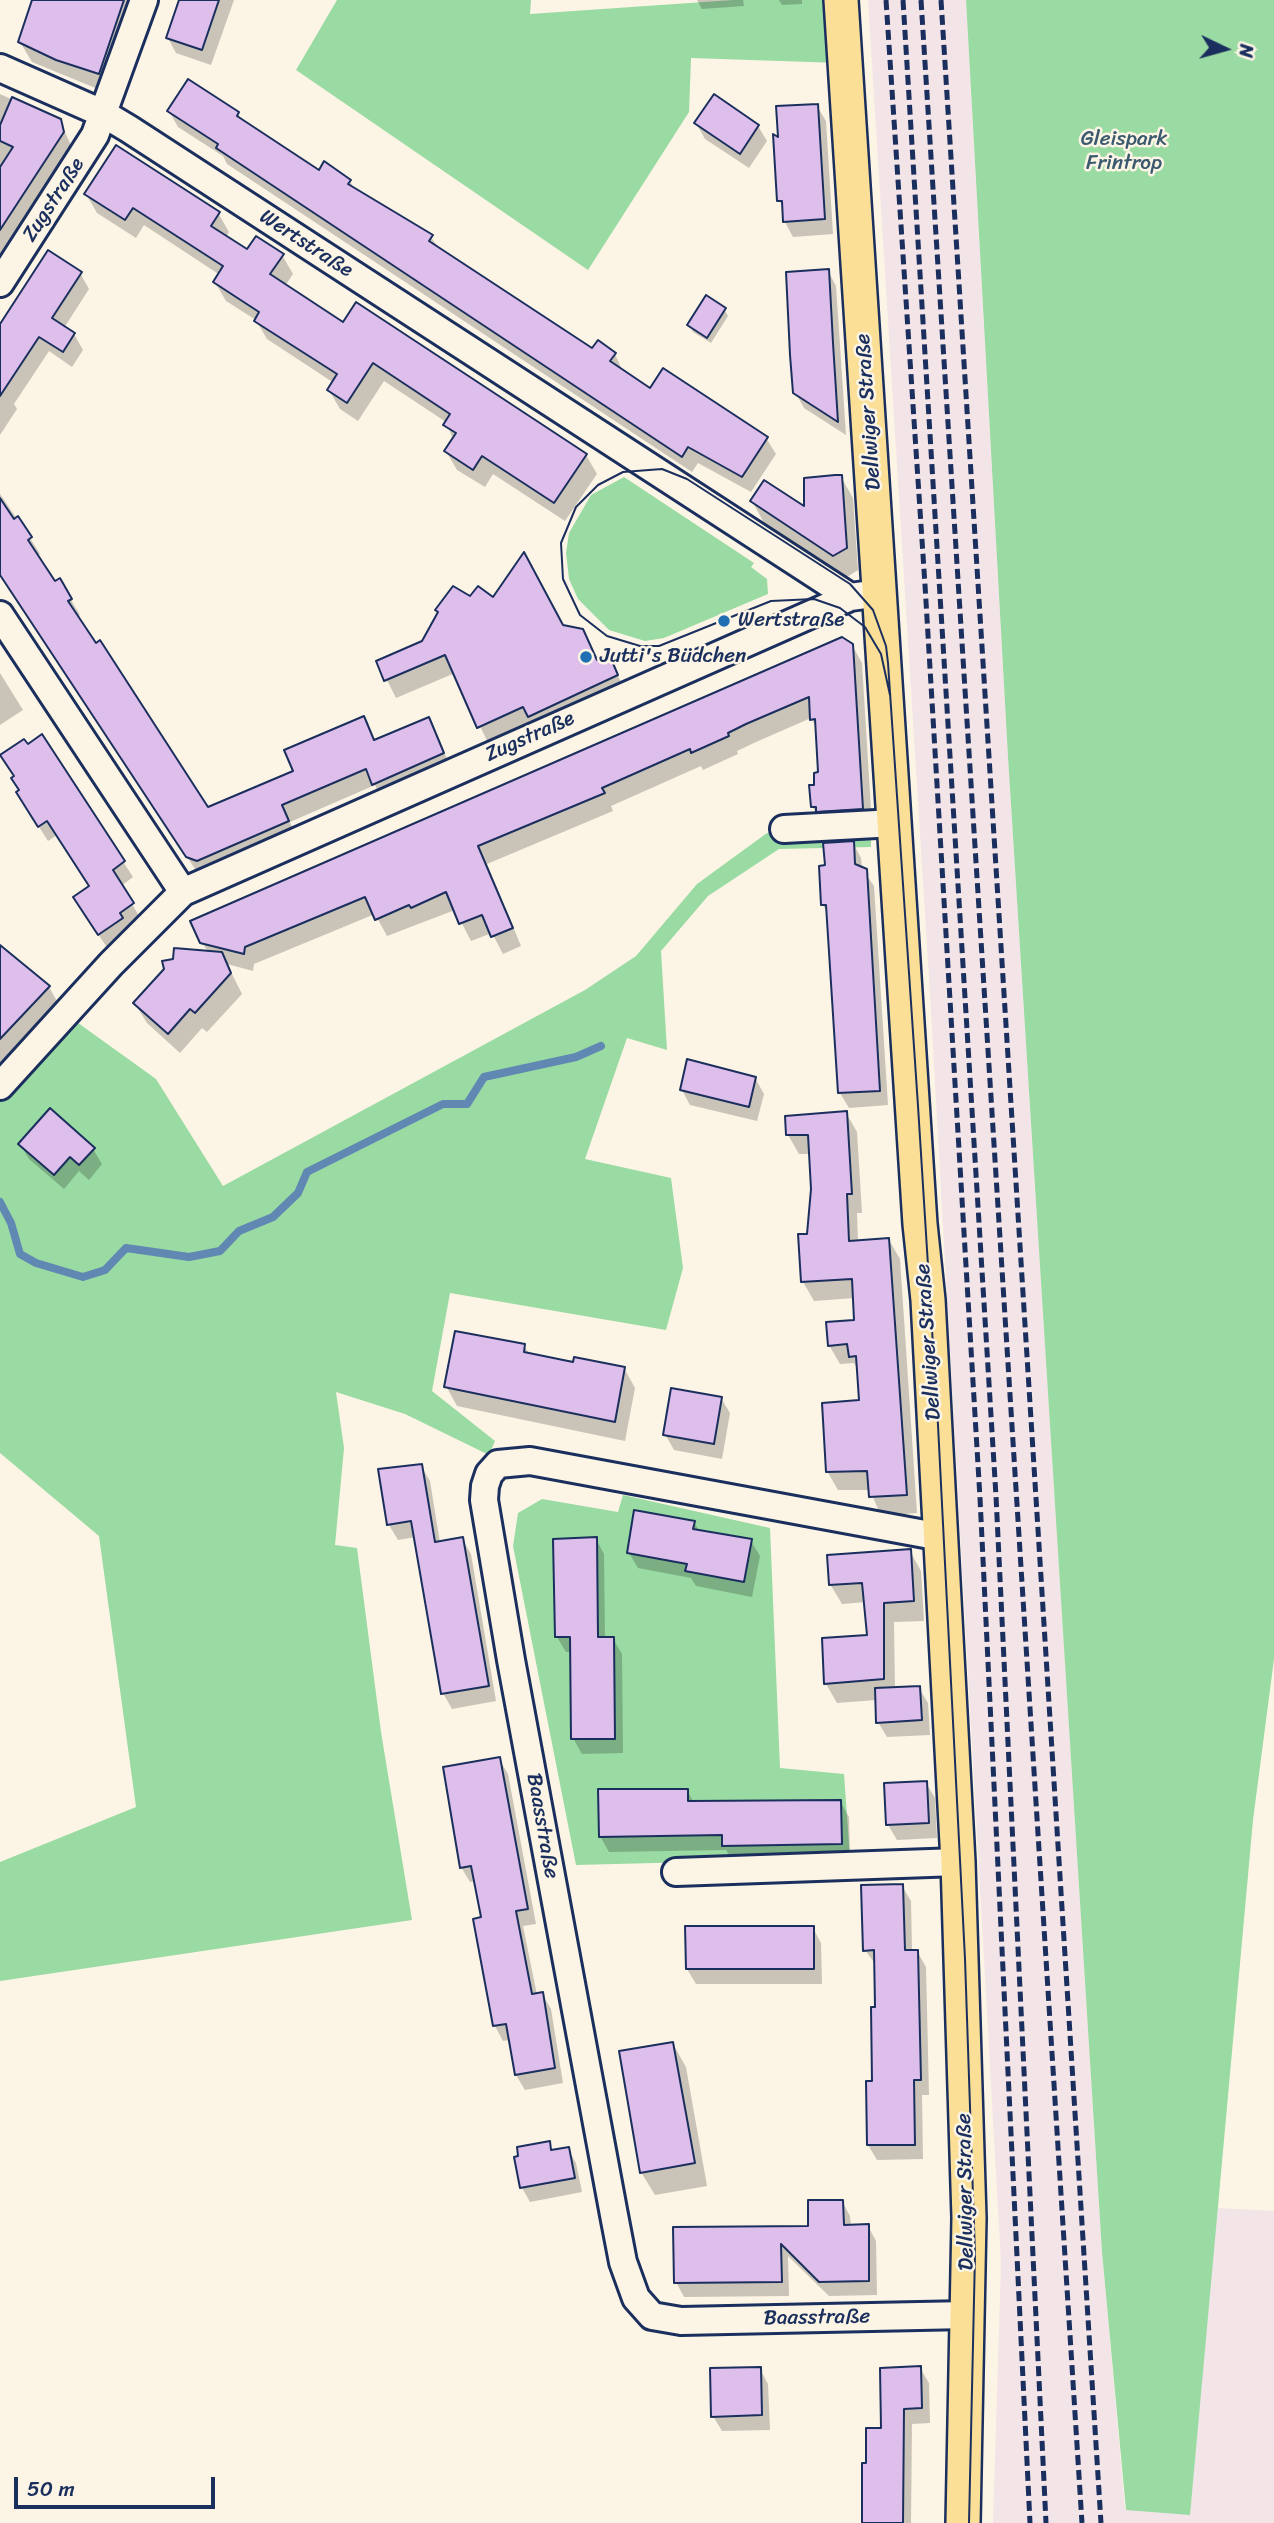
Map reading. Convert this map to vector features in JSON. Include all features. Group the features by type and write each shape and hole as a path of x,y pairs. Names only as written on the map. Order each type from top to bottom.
{"main road":[{"name":"Dellwiger Straße","path":"841,0 865,595 895,823 941,1537 958,1862 969,2218 963,2523"}],"street":[{"name":"Zugstraße","path":"0,282 84,153 104,114 144,0"},
{"name":"Wertstraße","path":"0,68 104,114 865,595"},
{"name":"Zugstraße","path":"0,1086 111,964 183,892 865,595"},
{"path":"0,615 183,892"},
{"path":"784,829 895,823"},
{"name":"Baasstraße","path":"941,1537 530,1461 498,1464 489,1474 485,1486 484,1500 511,1660 609,2188 623,2262 636,2298 652,2316 681,2321 967,2315"},
{"path":"676,1872 958,1862"}],"shaded area":[{"path":"868,0 966,0 1008,757 1102,2252 1125,2509 1190,2514 1217,2208 1274,2211 1274,2523 993,2523 1001,2263 930,994"}],"green space":[{"path":"337,0 531,0 530,14 733,0 837,0 839,63 691,58 689,112 588,270 296,70"},
{"name":"Gleispark Frintrop","path":"966,0 1274,0 1274,1659 1253,1820 1190,2515 1126,2510 1102,2252 1008,757"},
{"path":"624,477 754,563 751,567 767,579 768,594 664,638 645,641 609,630 578,599 569,579 566,553 569,533 591,495"},
{"path":"871,829 871,847 779,849 708,896 661,951 667,1050 627,1038 585,1159 671,1178 683,1268 666,1330 450,1293 432,1391 495,1441 489,1455 405,1414 336,1392 344,1448 335,1545 357,1548 381,1732 412,1920 0,1981 0,1862 136,1807 99,1536 0,1453 0,1093 67,1015 156,1079 223,1186 585,990 636,956 697,884 767,833"},
{"path":"623,1495 770,1528 780,1768 844,1774 850,1858 576,1865 513,1546 518,1513 542,1499 618,1512"}],"building":[{"path":"32,0 124,0 99,74 56,60 18,42"},
{"path":"179,0 219,0 202,50 166,38"},
{"path":"188,79 239,112 237,116 319,170 324,161 351,180 348,184 433,235 429,241 592,348 598,340 616,353 610,361 650,388 663,368 768,437 742,477 688,447 682,457 216,148 218,144 167,111"},
{"path":"714,94 759,125 740,154 694,123"},
{"path":"12,97 61,119 64,132 0,230 0,167 13,147 0,141 0,125"},
{"path":"818,104 825,219 783,222 782,201 777,201 773,134 778,137 776,106"},
{"path":"116,145 220,212 211,226 247,249 256,236 284,254 270,274 343,322 356,302 587,454 554,503 482,456 473,470 444,451 456,433 443,425 450,414 373,363 347,403 327,390 337,374 254,321 259,312 213,282 223,266 133,208 125,220 84,194"},
{"path":"48,250 82,272 52,318 75,333 63,352 39,337 0,396 0,324"},
{"path":"829,269 838,422 793,393 790,355 786,272"},
{"path":"706,295 726,308 707,338 687,325"},
{"path":"842,475 847,548 833,556 750,501 764,480 804,506 804,478"},
{"path":"0,498 14,519 18,516 32,537 28,540 55,581 60,578 72,599 68,601 96,643 100,640 208,807 293,771 284,750 364,716 374,740 429,717 444,753 372,785 366,769 282,805 289,821 197,861 186,857 0,575"},
{"path":"524,552 563,625 583,629 597,660 609,654 618,675 528,717 523,707 477,728 445,655 384,681 376,661 422,641 438,612 435,610 453,586 470,596 478,586 493,597"},
{"path":"842,637 853,644 863,809 816,812 816,807 811,807 809,785 814,785 814,773 818,772 815,719 810,720 809,697 746,724 728,733 729,736 691,753 690,749 602,788 605,793 478,846 513,928 491,937 482,915 459,924 446,892 375,920 365,897 245,947 244,954 200,943 190,921"},
{"path":"42,734 125,861 113,870 134,903 120,913 123,918 98,935 73,897 89,886 47,821 38,827 16,792 19,790 11,778 14,776 0,755 24,739 28,744"},
{"path":"854,841 855,864 867,869 880,1091 838,1093 826,905 821,905 819,866 825,865 823,843"},
{"path":"0,945 50,986 0,1039"},
{"path":"174,948 222,952 231,973 195,1013 190,1009 168,1034 133,1003 164,969 162,961 173,959"},
{"path":"687,1059 756,1077 749,1107 680,1090"},
{"path":"50,1108 95,1148 79,1165 70,1157 54,1175 18,1144"},
{"path":"847,1111 852,1194 847,1194 849,1241 889,1238 907,1495 869,1497 867,1471 826,1472 822,1403 859,1400 856,1356 849,1357 847,1344 828,1346 826,1322 854,1320 852,1279 801,1282 798,1234 807,1234 811,1189 808,1135 786,1135 785,1116"},
{"path":"455,1331 525,1344 524,1352 573,1362 574,1357 625,1367 615,1422 444,1387"},
{"path":"671,1388 722,1397 714,1444 663,1435"},
{"path":"422,1464 435,1542 463,1537 489,1686 441,1694 411,1521 387,1525 378,1469"},
{"path":"634,1510 695,1521 693,1529 752,1539 744,1582 685,1571 687,1564 627,1553"},
{"path":"597,1537 598,1637 614,1637 615,1739 571,1739 570,1637 555,1637 553,1539"},
{"path":"911,1549 914,1601 884,1603 884,1679 824,1684 822,1638 867,1635 862,1583 829,1585 827,1555"},
{"path":"920,1686 922,1720 876,1723 875,1688"},
{"path":"500,1757 528,1909 516,1911 532,1994 543,1992 555,2068 515,2075 506,2024 493,2026 473,1919 481,1917 471,1866 460,1868 443,1767"},
{"path":"927,1781 929,1823 886,1825 884,1783"},
{"path":"598,1789 688,1789 688,1801 841,1800 842,1844 722,1846 722,1835 599,1837"},
{"path":"903,1884 905,1950 918,1950 921,2080 914,2080 915,2145 867,2145 866,2081 872,2081 871,2007 875,2007 874,1950 863,1951 861,1885"},
{"path":"685,1926 814,1926 814,1969 686,1969"},
{"path":"673,2042 695,2163 640,2173 619,2051"},
{"path":"550,2141 551,2150 569,2147 575,2178 520,2188 514,2157 518,2156 517,2147"},
{"path":"808,2200 843,2200 844,2225 869,2224 869,2281 819,2282 781,2244 782,2282 674,2283 673,2227 808,2226"},
{"path":"921,2366 922,2408 904,2409 903,2523 862,2523 862,2463 866,2463 866,2428 881,2428 880,2368"},
{"path":"761,2367 762,2415 711,2417 710,2368"}],"waterway":[{"path":"0,1202 11,1223 20,1254 36,1263 83,1277 105,1270 126,1248 189,1257 220,1251 239,1231 273,1217 298,1193 307,1172 443,1104 467,1104 484,1077 576,1057 601,1046"}],"tram line":[{"path":"890,695 881,654 865,627 840,608 814,599 771,601 659,646 640,646 607,636 580,615 563,579 561,543 576,507 598,485 623,472 662,469 687,479 850,584 873,610 886,646 888,663 918,1106 938,1425 965,1959 975,2255 969,2523"}],"railway":[{"path":"886,0 925,585 980,1498 1030,2523"},
{"path":"903,0 996,1496 1046,2523"},
{"path":"921,0 1082,2523"},
{"path":"941,0 1101,2523"}],"place":[{"name":"Wertstraße","path":"724,621"},
{"name":"Jutti's Büdchen","path":"586,657"}]}
